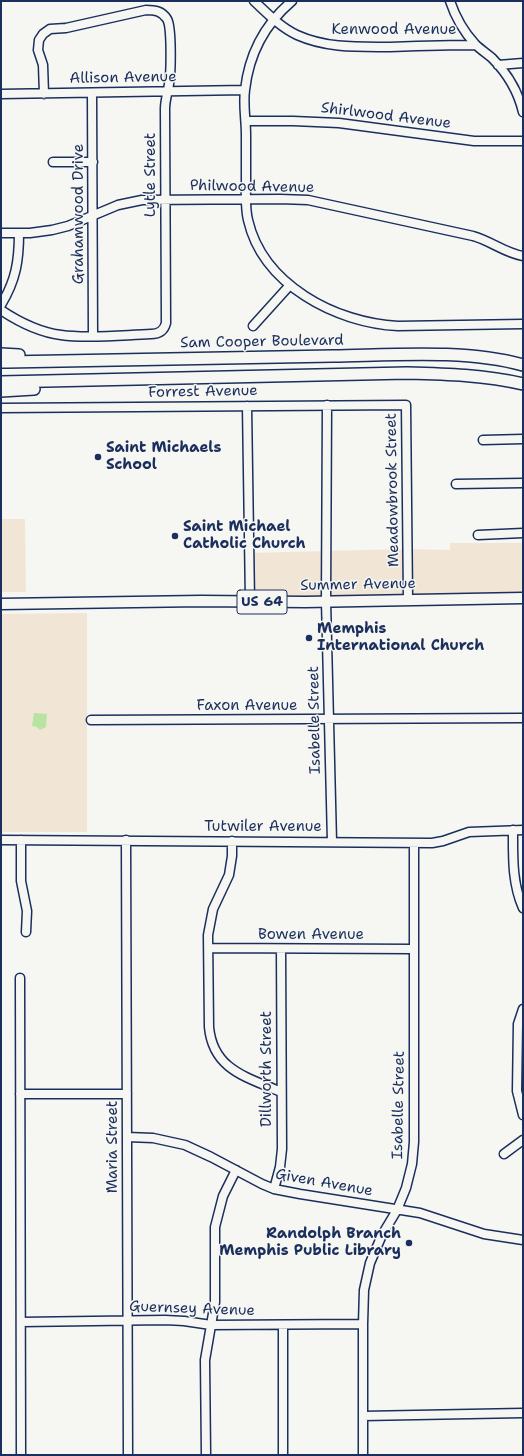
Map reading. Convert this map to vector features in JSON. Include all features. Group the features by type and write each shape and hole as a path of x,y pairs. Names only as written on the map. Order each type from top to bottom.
{"highway":[{"path":"1,354 42,356 69,361"},
{"name":"Sam Cooper Boulevard","path":"1,362 448,355 491,358 523,365"},
{"path":"1,382 407,373 459,375 523,384"},
{"path":"1,391 217,378"}],"main road":[{"name":"Summer Avenue","path":"1,604 523,598"}],"street":[{"name":"Kenwood Avenue","path":"254,1 274,19 296,34 334,46 476,45"},
{"path":"292,1 274,19 265,32 250,64 245,90 246,199 248,222 259,249 274,270 290,285 333,311 358,320 404,326 523,324"},
{"path":"450,1 458,20 476,45 508,76 523,112"},
{"name":"Lytle Street","path":"44,94 44,65 38,48 40,38 48,30 54,28 66,28 146,10 158,11 166,18 170,29 169,85 165,109 165,328 162,331 151,334 94,336"},
{"path":"498,65 523,63"},
{"name":"Allison Avenue","path":"1,94 167,90 245,90"},
{"name":"Grahamwood Drive","path":"92,93 94,336"},
{"name":"Shirlwood Avenue","path":"246,121 293,121 341,124 474,141 523,141"},
{"path":"53,162 93,162"},
{"name":"Philwood Avenue","path":"1,233 37,232 57,229 75,224 125,204 142,200 293,199 325,203 473,236 489,241 509,252 523,256"},
{"path":"1,305 10,289 16,271 19,255 20,233"},
{"path":"253,326 290,285"},
{"path":"1,310 18,320 43,331 61,335 94,336"},
{"name":"Isabelle Street","path":"327,405 326,601 332,842"},
{"name":"Forrest Avenue","path":"1,408 406,405"},
{"name":"Meadowbrook Street","path":"406,405 408,599"},
{"path":"247,406 250,602"},
{"path":"484,440 523,439"},
{"path":"456,484 523,483"},
{"path":"478,535 523,533"},
{"name":"Faxon Avenue","path":"90,720 523,718"},
{"path":"513,830 514,870 518,896 523,908"},
{"name":"Tutwiler Avenue","path":"1,840 432,843 443,841 469,832 523,830"},
{"path":"21,840 22,881 27,909 26,932"},
{"name":"Maria Street","path":"126,840 128,1455"},
{"path":"232,841 232,861 229,876 218,897 210,922 209,1027 213,1048 222,1061 229,1067 281,1092"},
{"name":"Isabelle Street","path":"363,1455 364,1290 370,1263 382,1235 397,1210 410,1176 414,1142 414,842"},
{"name":"Bowen Avenue","path":"209,948 413,949"},
{"name":"Dillworth Street","path":"274,1189 282,1159 281,949"},
{"path":"20,978 21,1455"},
{"path":"523,1009 518,1024 517,1091 523,1115"},
{"path":"20,1094 127,1094"},
{"name":"Given Avenue","path":"127,1137 153,1138 185,1145 200,1151 274,1189 420,1213 484,1234 523,1240"},
{"path":"504,1154 523,1140"},
{"path":"206,1455 205,1360 216,1296 215,1227 221,1203 236,1170"},
{"name":"Guernsey Avenue","path":"21,1322 177,1320 211,1325 363,1324"},
{"path":"283,1325 283,1455"},
{"path":"363,1416 523,1413"}],"shaded area":[{"path":"1,519 25,519 26,592 1,592"},
{"path":"450,543 523,543 523,598 250,602 249,553 405,549 450,550"},
{"path":"87,613 87,832 1,832 1,614"}],"green space":[{"path":"34,713 47,714 46,727 40,730 37,727 32,726"}],"place":[{"name":"Saint Michaels School","path":"98,457"},
{"name":"Saint Michael Catholic Church","path":"175,536"},
{"name":"Memphis International Church","path":"309,638"},
{"name":"Randolph Branch Memphis Public Library","path":"409,1243"}]}
